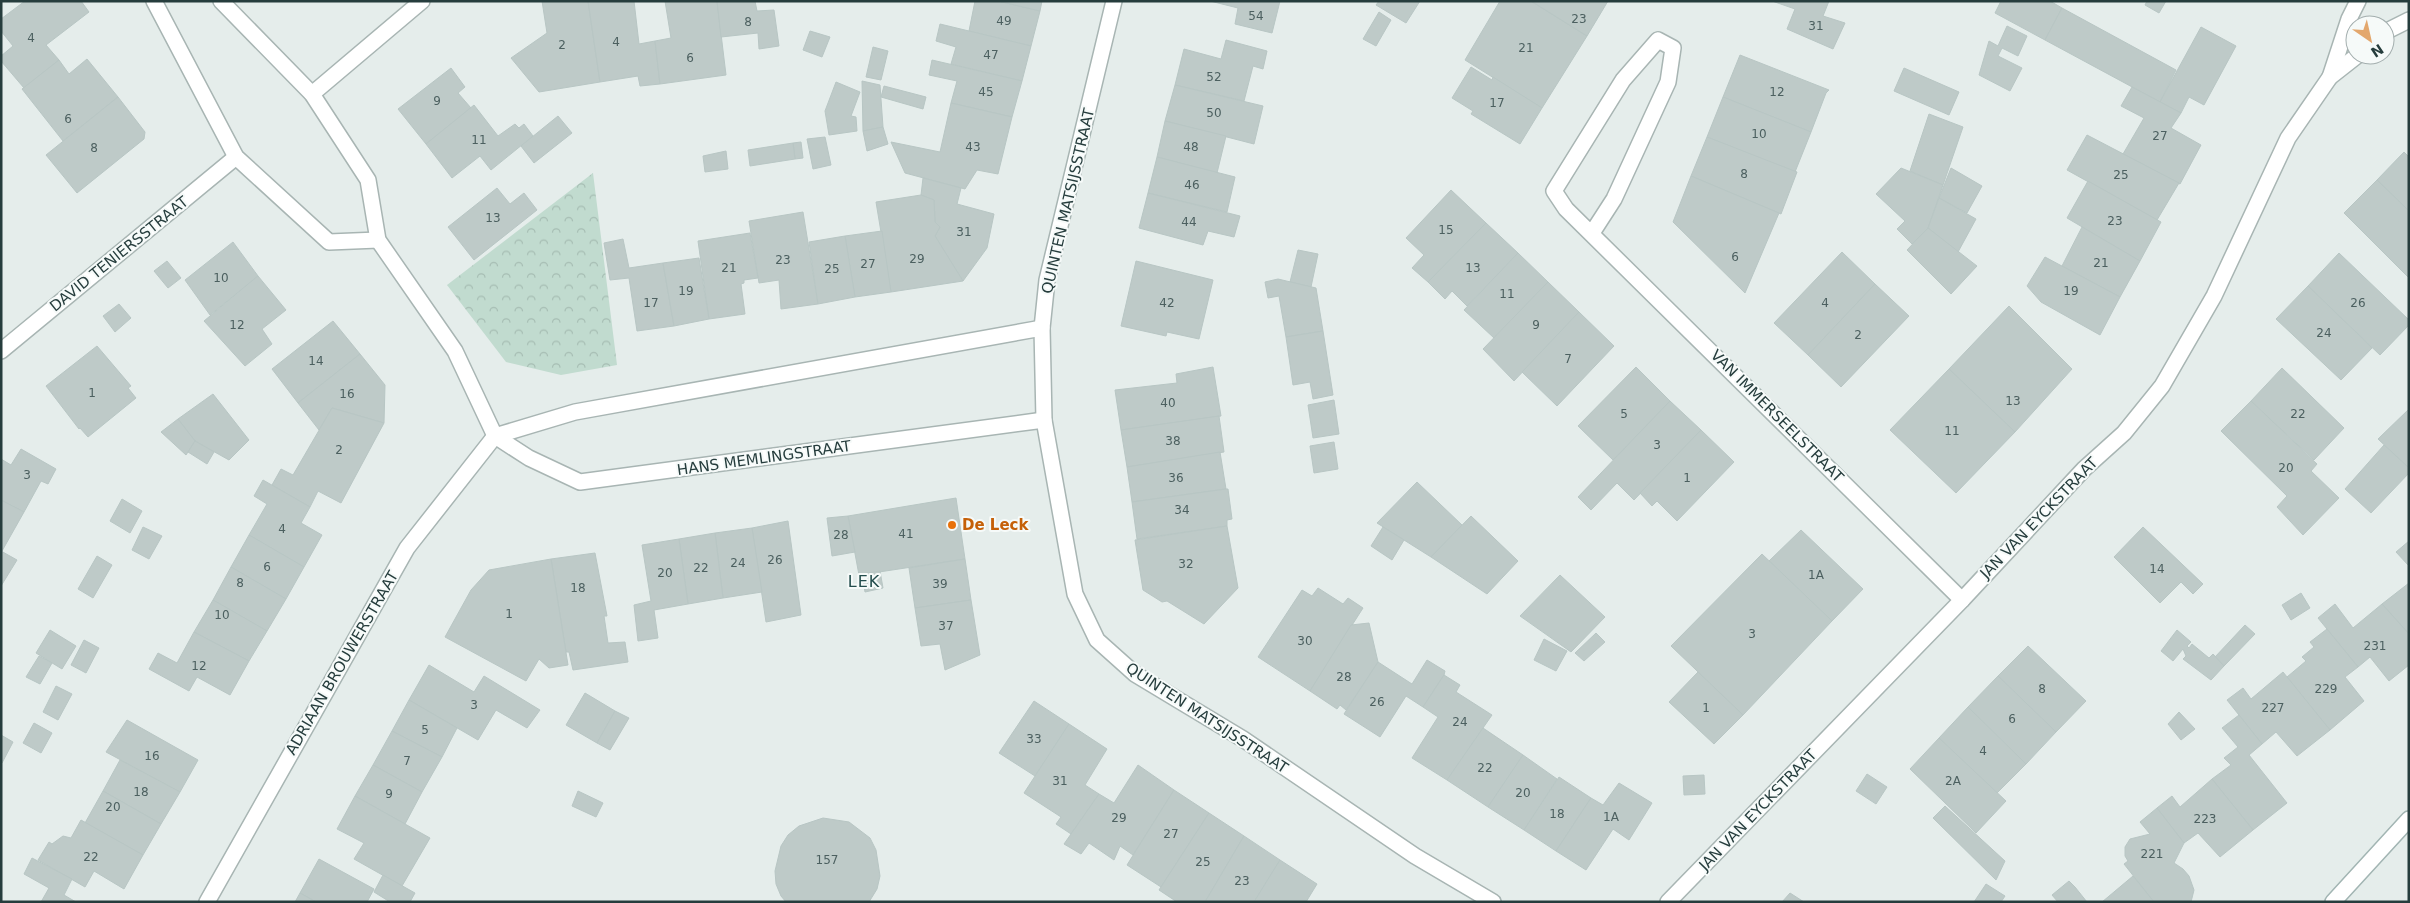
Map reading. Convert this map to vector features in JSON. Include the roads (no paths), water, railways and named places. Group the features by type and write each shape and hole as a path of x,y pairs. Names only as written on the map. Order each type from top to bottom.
{"street":[{"path":"154,1 236,157 330,242 378,240"},
{"path":"221,1 312,94 368,180 378,240 455,351 495,436 575,412 1042,328"},
{"path":"312,94 422,1"},
{"name":"QUINTEN MATSIJSSTRAAT","path":"1114,1 1047,280 1042,328 1044,420 1075,594 1097,640 1135,674 1243,739 1415,856 1493,902"},
{"name":"JAN VAN EYCKSTRAAT","path":"1668,902 1962,600 2084,469 2124,433 2162,386 2214,296 2288,138 2330,77 2349,19 2358,1"},
{"path":"2395,27 2409,20"},
{"name":"VAN IMMERSEELSTRAAT","path":"1592,233 1614,199 1668,82 1673,48 1658,40 1623,80 1554,191 1566,209 1962,600"},
{"name":"JAN VAN EYCKSTRAAT","path":"2330,77 2345,65"},
{"name":"DAVID TENIERSSTRAAT","path":"1,351 236,157"},
{"name":"HANS MEMLINGSTRAAT","path":"495,436 529,458 580,482 1044,420"},
{"name":"ADRIAAN BROUWERSTRAAT","path":"207,902 407,548 495,436"},
{"path":"2333,902 2409,819"}],"place":[{"name":"De Leck","path":"952,525"}],"district":[{"name":"LEK","path":"864,581"}]}
